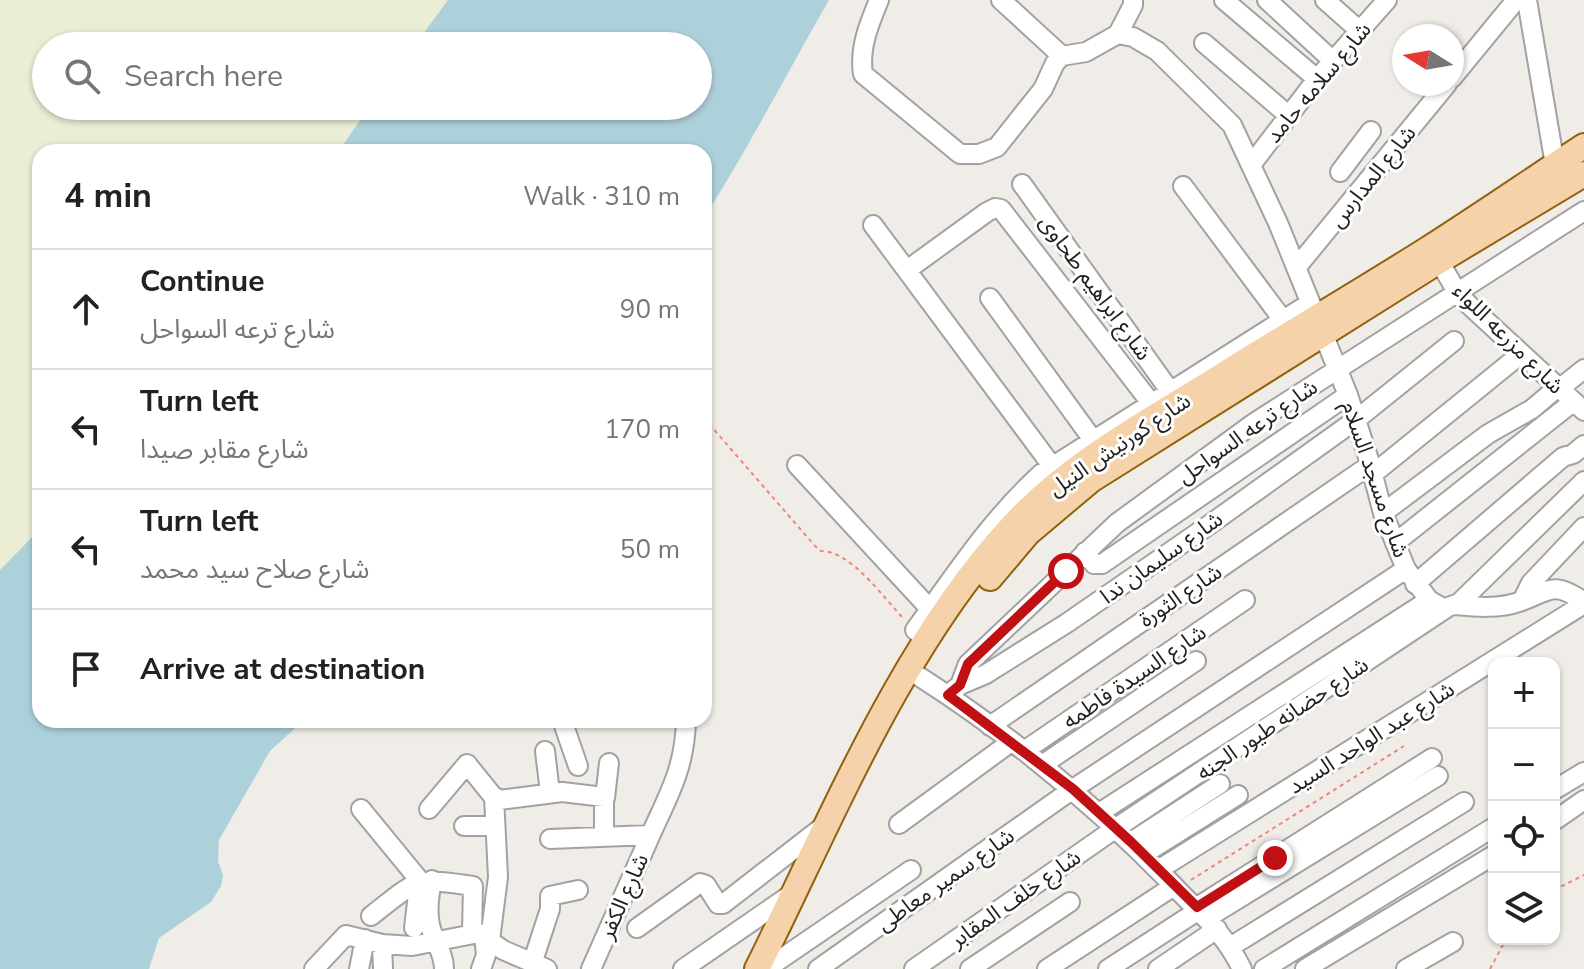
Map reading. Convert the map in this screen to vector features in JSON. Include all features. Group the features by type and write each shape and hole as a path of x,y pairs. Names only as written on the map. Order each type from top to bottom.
{"main road":[{"name":"شارع كورنيش النيل","path":"765,968 920,677 1004,548 1044,494 1080,465 1428,248 1584,146"},
{"name":"شارع كورنيش النيل","path":"1316,317 1439,261 1584,174"},
{"name":"شارع كورنيش النيل","path":"765,968 793,893 921,635 1004,548"}],"street":[{"path":"879,0 860,60 863,74 960,154 979,154 997,147 1043,89 1055,63 1062,56 1086,52 1126,35 1133,0"},
{"path":"1001,0 1062,56"},
{"path":"1224,0 1317,79"},
{"path":"1267,0 1333,61"},
{"path":"1325,0 1360,31"},
{"name":"شارع سلامه حامد","path":"1251,165 1317,79 1387,0"},
{"path":"1464,63 1516,0"},
{"path":"1527,0 1555,165"},
{"name":"شارع مسجد السلام","path":"1126,35 1157,51 1225,115 1240,140 1348,395 1395,543 1411,576 1429,600 1443,608 1482,608 1522,601 1550,588 1582,597"},
{"path":"1204,43 1288,115"},
{"name":"شارع المدارس","path":"1296,268 1437,96"},
{"path":"1367,182 1342,168 1371,131"},
{"name":"شارع ابراهيم طحاوى","path":"1022,184 1170,391"},
{"path":"1183,186 1283,320"},
{"path":"907,270 987,212 1001,209 1151,403"},
{"name":"شارع ترعه السواحل","path":"954,690 968,664 1117,523 1337,369 1584,211"},
{"path":"873,225 1052,466"},
{"name":"شارع مزرعه اللواء","path":"1439,261 1457,292 1572,398"},
{"path":"990,298 1093,440"},
{"path":"921,635 930,609 998,517 1052,466 1283,320 1316,317"},
{"name":"شارع سليمان ندا","path":"954,690 986,674 1067,623 1357,419 1454,341"},
{"name":"شارع الثورة","path":"990,726 1372,469 1521,354"},
{"path":"1395,543 1572,398 1584,369"},
{"path":"1085,552 1094,564 1102,564 1348,395"},
{"path":"1383,513 1488,434 1532,409 1572,398"},
{"name":"شارع سمير معاطى","path":"818,969 1073,789 1411,576 1563,457 1584,445"},
{"path":"797,465 930,609"},
{"name":"شارع حضانه طيور الجنه","path":"1116,828 1452,606 1584,481"},
{"path":"1522,601 1531,583 1584,527"},
{"name":"شارع عبد الواحد السيد","path":"1158,870 1582,597"},
{"name":"شارع السيدة فاطمه","path":"899,824 1245,600"},
{"path":"1099,813 1429,600"},
{"path":"1042,765 1196,661"},
{"path":"920,677 954,690 990,726 1073,789 1138,848 1205,916 1230,947 1242,969"},
{"path":"565,728 578,766"},
{"name":"شارع الكفر","path":"591,969 673,790 685,728"},
{"path":"545,751 550,793"},
{"path":"604,837 609,763"},
{"path":"429,809 467,764 499,800 562,792 605,798"},
{"path":"1108,969 1205,916 1435,767"},
{"path":"1560,786 1584,772"},
{"path":"1138,848 1220,784"},
{"path":"1138,848 1238,795"},
{"path":"482,936 498,877 494,797"},
{"path":"1560,817 1584,800"},
{"path":"1230,947 1464,802"},
{"path":"361,809 424,881 431,926 444,969"},
{"path":"637,928 700,883 706,885 718,904 723,904 830,821"},
{"path":"464,826 495,826"},
{"name":"شارع خلف المقابر","path":"914,969 1116,828"},
{"path":"550,839 604,837 654,830"},
{"path":"1264,969 1488,831"},
{"path":"1305,969 1488,859"},
{"path":"765,968 911,870"},
{"path":"414,928 424,881"},
{"path":"371,916 424,881 474,887 486,955 481,969"},
{"path":"1047,969 1175,888"},
{"path":"314,969 346,935 374,942 420,945 482,936 539,966 550,896 578,890"},
{"path":"683,969 793,893"},
{"path":"970,969 1070,902"},
{"path":"1158,969 1205,916"},
{"path":"359,969 374,942"},
{"path":"374,942 383,969"},
{"path":"1406,969 1453,942"}],"path":[{"path":"712,427 815,546 821,551 831,551 845,557 921,635"},
{"path":"1175,888 1404,746"},
{"path":"1560,887 1584,875"},
{"path":"1490,969 1503,945"}],"green space":[{"path":"0,0 448,0 424,32 32,32 32,120 360,120 344,144 32,144 32,537 0,570"}],"water":[{"path":"448,0 829,0 712,204 712,144 344,144 360,120 712,120 712,32 424,32"},
{"path":"32,537 32,728 295,728 270,751 219,840 218,861 223,875 221,886 211,902 159,938 149,969 0,969 0,570"}],"route":[{"path":"1066,571 968,664 960,685 948,695 1073,789 1197,907 1275,858"}]}
